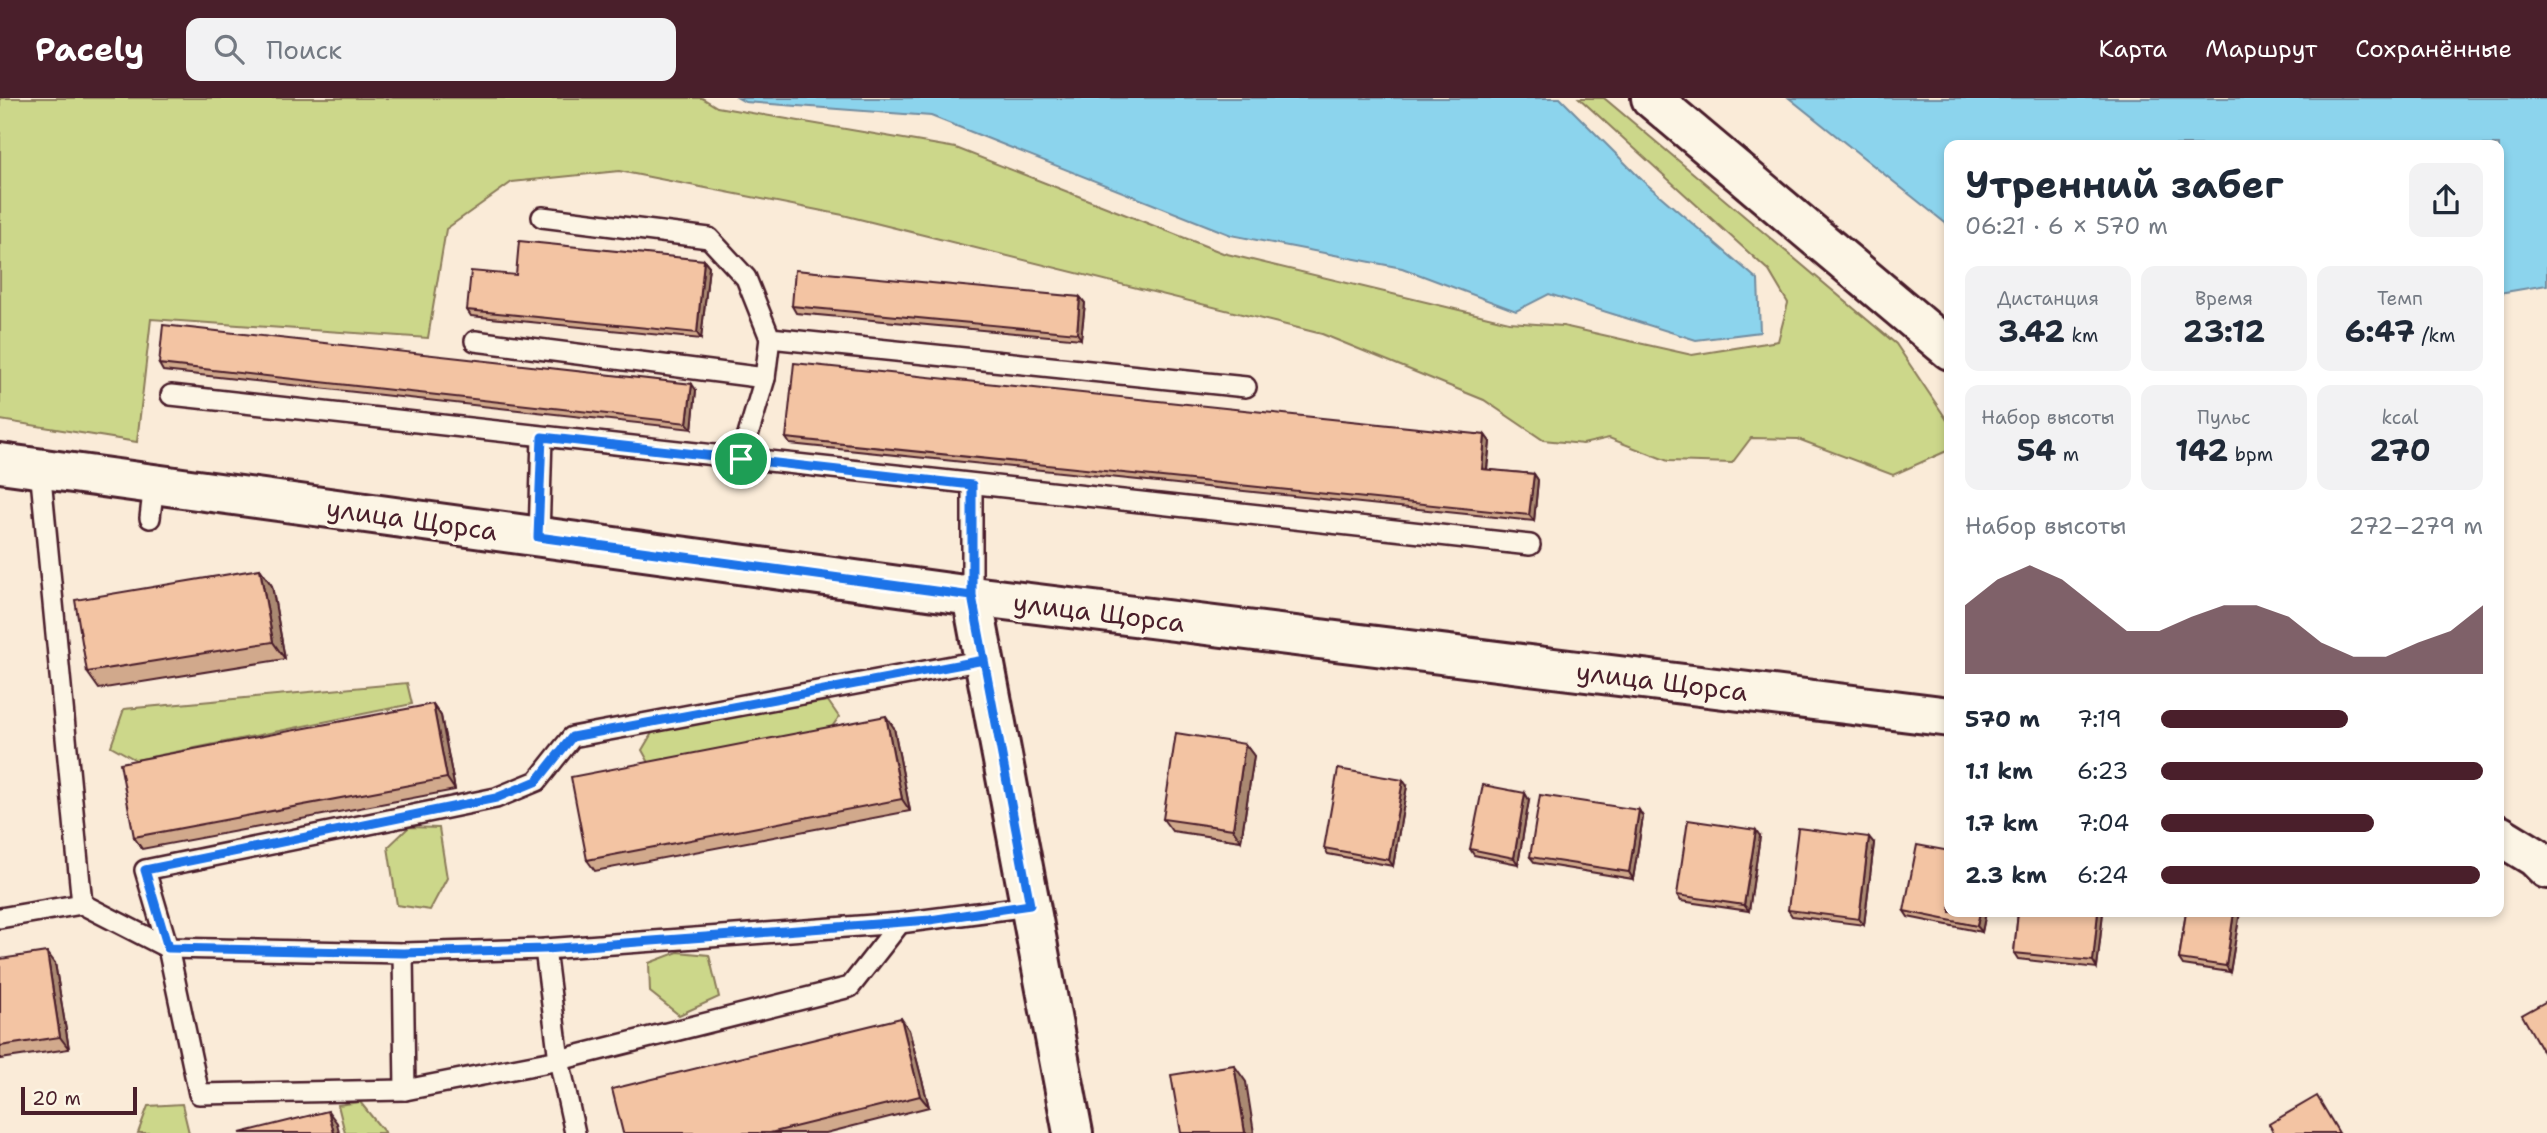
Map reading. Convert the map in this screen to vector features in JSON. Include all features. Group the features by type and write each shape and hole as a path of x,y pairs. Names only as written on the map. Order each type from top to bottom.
{"street":[{"path":"1651,98 1944,345"},
{"name":"улица Щорса","path":"0,463 40,468 152,501 538,537 972,596 1944,716"},
{"path":"972,596 1073,1133"},
{"path":"2504,838 2535,857 2547,869"}],"lane":[{"path":"542,216 709,238 747,278 770,338 765,379 741,459"},
{"path":"770,338 1246,387"},
{"path":"475,341 765,379"},
{"path":"171,395 1530,545"},
{"path":"538,537 542,437"},
{"path":"40,468 82,904"},
{"path":"972,485 972,596"},
{"path":"900,923 850,987 559,1060 405,1090 199,1094 168,948 145,870 496,798 537,781 572,737 984,660"},
{"path":"0,918 82,904 168,948 403,953 545,949 900,923 1030,905"},
{"path":"545,949 559,1060 575,1133"},
{"path":"403,953 405,1090"}],"green space":[{"path":"0,98 702,98 717,107 956,148 1223,253 1509,322 1563,326 1692,355 1778,341 1788,303 1769,271 1579,98 1604,98 1896,344 1944,416 1944,452 1893,475 1798,439 1751,438 1732,463 1668,461 1609,438 1583,444 1543,440 1484,400 1322,334 843,215 619,171 512,182 446,229 428,338 151,319 137,442 0,420"},
{"path":"407,683 412,704 136,760 111,746 124,709"},
{"path":"828,701 839,717 828,732 652,768 642,750 655,728"},
{"path":"409,827 439,828 447,878 430,910 397,905 388,847"},
{"path":"678,952 709,955 719,997 679,1015 650,992 649,963"},
{"path":"360,1102 385,1133 345,1133 338,1105"},
{"path":"182,1104 189,1133 138,1133 148,1106"}],"water":[{"path":"738,98 1560,98 1643,181 1758,280 1760,332 1696,340 1549,294 1516,311 1402,268 1231,235 931,116 745,102"},
{"path":"1789,98 2547,98 2547,285 2504,292 2504,140 1944,140 1944,222"}],"building":[{"path":"519,241 704,260 697,333 467,310 471,271 516,275"},
{"path":"795,270 1080,297 1077,333 792,306"},
{"path":"163,325 692,384 687,423 159,364"},
{"path":"794,363 1485,435 1482,469 1534,474 1529,515 786,438"},
{"path":"260,569 273,642 87,672 75,600"},
{"path":"433,704 447,778 134,837 120,763"},
{"path":"886,716 902,799 587,860 571,777"},
{"path":"1176,733 1245,744 1233,829 1163,819"},
{"path":"1338,769 1403,780 1389,860 1324,848"},
{"path":"1483,785 1525,793 1514,858 1470,849"},
{"path":"1540,795 1639,810 1629,872 1530,857"},
{"path":"1688,820 1756,830 1744,905 1677,895"},
{"path":"1798,828 1869,837 1859,919 1788,910"},
{"path":"1917,845 1944,850 1944,917 1979,917 1977,926 1904,911"},
{"path":"2018,917 2097,917 2093,961 2014,953"},
{"path":"2185,917 2233,917 2226,966 2179,959"},
{"path":"47,952 60,1037 0,1046 0,959"},
{"path":"2547,1001 2547,1052 2544,1054 2522,1015"},
{"path":"901,1018 920,1096 770,1133 623,1133 612,1089"},
{"path":"1234,1065 1245,1133 1181,1133 1171,1075"},
{"path":"2317,1096 2339,1133 2274,1133 2269,1124"},
{"path":"328,1111 334,1133 240,1133"}],"route":[{"path":"741,459 542,437 538,537 972,596 984,660 572,737 537,781 496,798 145,870 168,948 403,953 545,949 930,920 1030,905 972,596 972,485 741,459"}]}
